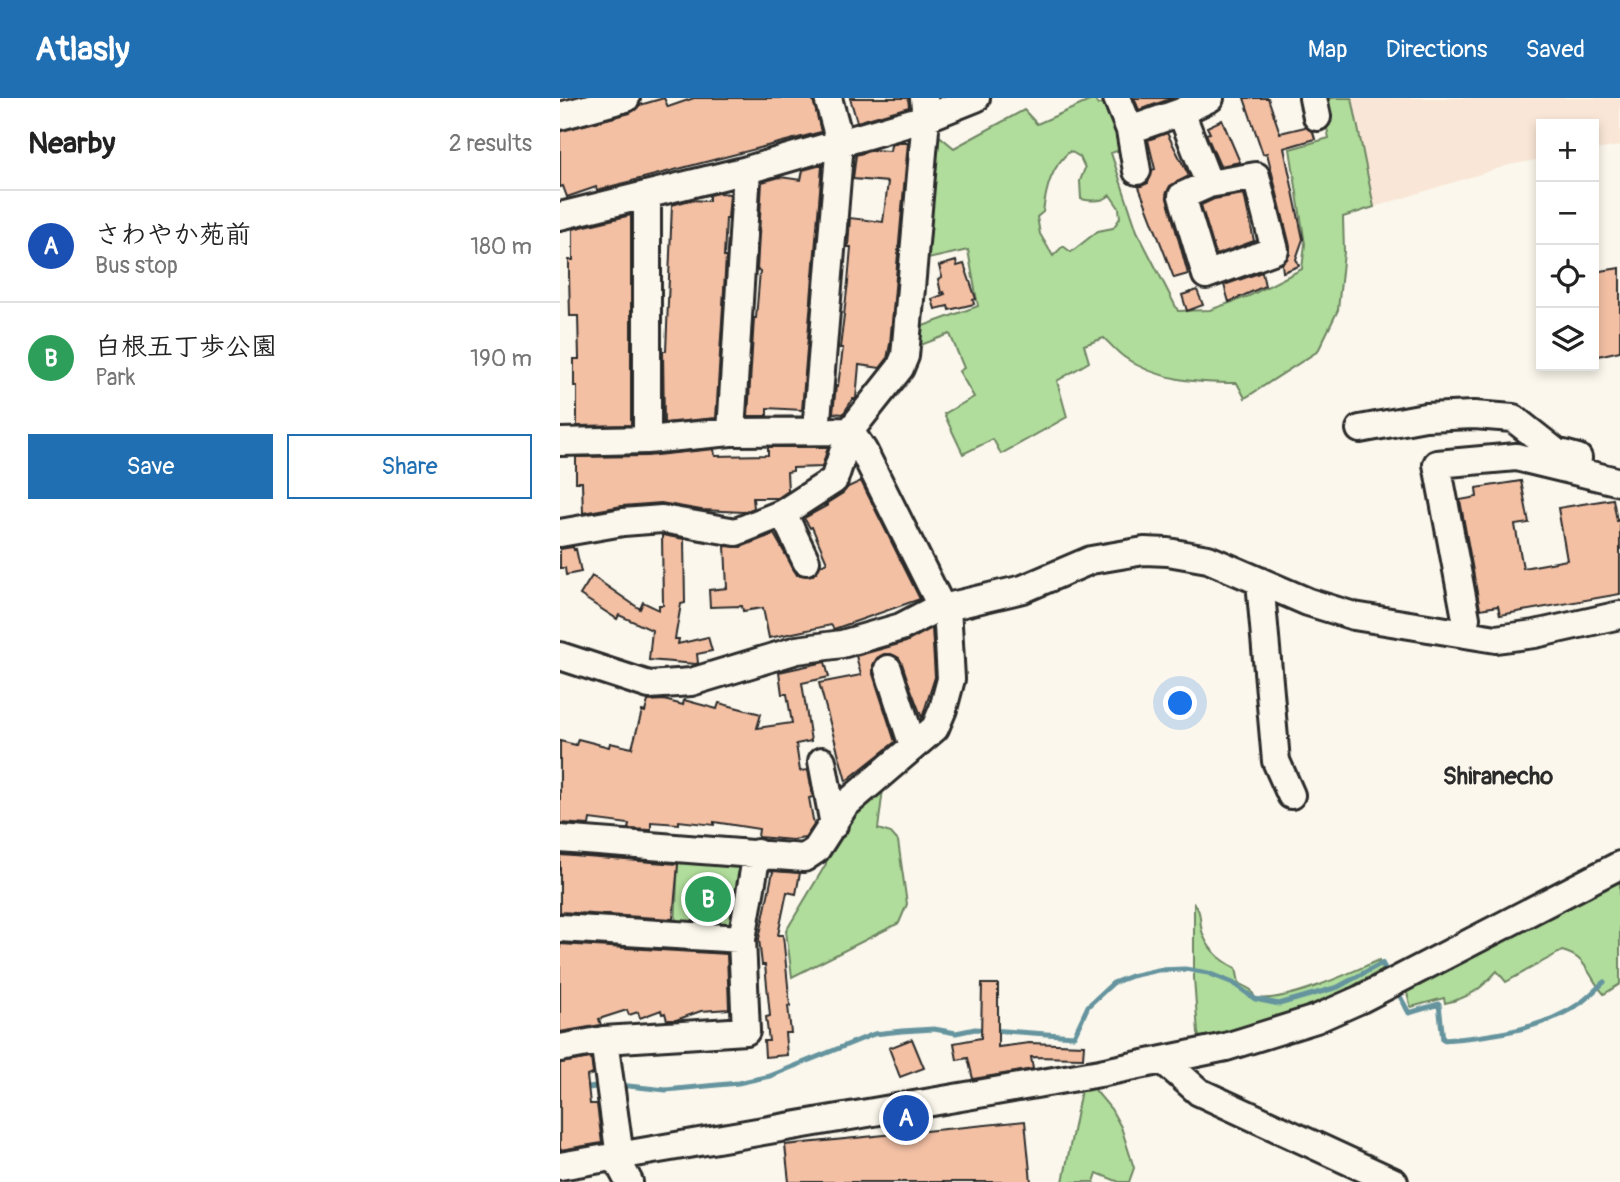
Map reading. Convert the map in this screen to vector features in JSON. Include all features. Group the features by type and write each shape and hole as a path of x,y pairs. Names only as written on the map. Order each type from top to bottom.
{"street":[{"path":"560,116 626,98"},
{"path":"816,431 840,142 828,98"},
{"path":"560,216 747,170 840,142 925,108 976,98"},
{"path":"1117,98 1130,130 1137,171"},
{"path":"1130,130 1181,112 1210,98"},
{"path":"560,515 560,533 622,522 662,519 736,532 783,513 834,480 850,431 900,368 905,356 925,108"},
{"path":"1181,112 1209,184"},
{"path":"732,432 747,170"},
{"path":"646,440 647,195"},
{"path":"1360,429 1425,417 1474,415 1513,418 1556,452 1620,470"},
{"path":"560,442 646,440 732,432 850,431"},
{"path":"560,839 804,858 816,850 845,805 935,728 948,695 951,679 944,606 863,450 850,431"},
{"path":"1466,618 1437,464 1516,457 1620,482"},
{"path":"783,513 806,561"},
{"path":"560,656 649,685 691,682 797,650 842,644 901,627 944,606 1023,589 1091,560 1144,551 1209,559 1308,602 1354,616 1496,639 1535,634 1620,615"},
{"path":"1260,582 1276,761 1291,794"},
{"path":"888,669 913,746"},
{"path":"822,761 834,825"},
{"path":"560,1048 604,1040 746,1031 742,939 757,853"},
{"path":"560,1167 1164,1061 1226,1047 1316,1019 1361,999 1620,865"},
{"path":"560,928 742,939"},
{"path":"604,1040 612,1084 618,1157 629,1182"},
{"path":"1164,1061 1199,1091 1377,1178"}],"shaded area":[{"path":"1352,98 1620,98 1620,146 1599,149 1599,119 1536,119 1536,160 1509,165 1374,207"}],"green space":[{"path":"1321,98 1352,98 1374,207 1343,217 1344,252 1338,310 1318,351 1245,398 1237,383 1193,381 1150,371 1124,357 1104,338 1084,345 1089,362 1057,381 1067,417 1001,454 993,439 963,454 944,414 974,397 959,371 964,368 950,334 910,349 912,330 978,306 968,250 919,261 931,129 954,148 1024,110 1037,124 1094,99 1098,105 1107,101 1125,148 1111,153 1137,231 1178,311 1210,310 1249,296 1302,269 1305,244 1290,149 1329,138","holes":["1070,151 1080,157 1085,168 1080,181 1081,199 1100,200 1110,195 1119,208 1120,218 1113,228 1098,231 1071,252 1063,246 1053,256 1040,234 1037,217 1043,212 1048,187 1058,164"]},
{"path":"883,789 878,829 891,833 898,841 907,904 899,923 792,977 786,931 826,864 827,844"},
{"path":"678,859 742,863 733,929 675,930"},
{"path":"1614,873 1620,882 1620,984 1604,994 1583,963 1562,951 1506,982 1497,971 1480,988 1461,998 1445,1003 1444,998 1411,1007 1405,986"},
{"path":"1194,904 1207,943 1220,958 1236,968 1239,983 1251,990 1255,998 1300,992 1379,960 1384,969 1342,992 1280,1017 1200,1038 1194,978"},
{"path":"1090,1084 1111,1109 1121,1127 1134,1168 1129,1182 1119,1182 1097,1173 1094,1182 1063,1182 1082,1085"}],"building":[{"path":"664,98 668,107 694,98 813,98 821,132 597,190 596,187 567,197 563,186 560,187 560,131 630,113 640,105"},
{"path":"850,98 908,98 909,107 857,122"},
{"path":"1134,98 1173,98 1139,110"},
{"path":"1244,98 1268,98 1280,133 1305,127 1313,132 1315,139 1284,148 1303,239 1296,259 1299,266 1283,272 1282,264 1290,254 1290,246 1267,153 1263,154"},
{"path":"1222,120 1240,162 1220,166 1206,134 1210,133 1207,127"},
{"path":"1167,133 1189,176 1170,186 1166,194 1188,274 1174,278 1139,187 1148,183 1152,170 1155,169 1148,140"},
{"path":"908,142 887,359 880,368 859,365 856,399 853,399 843,414 833,413 843,348 840,348 851,247 848,247 850,218 883,222 888,182 853,179 856,155 873,150 890,151 891,145"},
{"path":"822,166 802,410 767,408 767,416 748,416 754,318 760,271 757,270 762,182 780,177 801,180 803,170"},
{"path":"730,194 726,218 716,418 664,423 663,351 666,351 672,205 690,200 709,201 709,195"},
{"path":"1244,194 1254,241 1216,255 1201,205 1214,199"},
{"path":"631,215 631,425 577,426 574,359 579,359 578,316 570,316 569,275 569,260 573,260 573,229"},
{"path":"956,261 957,266 964,264 976,299 973,300 974,304 949,310 948,306 935,309 932,299 945,294 941,293 938,279 942,277 939,266"},
{"path":"1620,268 1620,351 1599,356 1599,308 1599,271"},
{"path":"1262,272 1265,286 1229,302 1224,285"},
{"path":"1197,290 1203,305 1187,311 1182,295"},
{"path":"768,447 828,447 822,467 793,468 793,471 787,472 788,491 778,498 753,498 754,508 744,512 701,510 661,503 583,513 582,482 576,482 576,457 647,456 714,449 715,456 768,455"},
{"path":"861,481 920,599 834,629 831,625 769,638 763,608 743,611 742,606 710,607 709,590 727,588 725,546 741,547 774,534 797,575 813,575 827,562 812,527 810,528 804,518 828,505 824,505"},
{"path":"1521,481 1529,523 1515,525 1523,568 1567,560 1558,508 1613,499 1617,521 1620,520 1620,594 1500,615 1498,606 1480,609 1460,500 1477,497 1476,488"},
{"path":"662,535 684,539 685,603 681,604 675,639 679,639 678,644 708,637 712,651 697,654 696,664 649,660 652,630 619,615 617,619 580,595 592,576 640,609 643,602 659,610 659,605 663,605"},
{"path":"560,549 576,549 581,572 566,575 565,568 560,568"},
{"path":"932,628 935,677 922,718 899,658 884,654 877,658 873,665 873,674 895,742 846,781 819,683 861,675 856,656 906,642"},
{"path":"825,662 829,677 802,683 811,741 796,744 800,771 808,770 814,825 805,838 792,840 758,837 759,829 714,822 714,825 679,821 679,824 651,822 651,830 628,829 629,824 590,819 589,825 560,823 560,741 576,745 578,739 609,747 610,743 632,748 642,711 645,712 648,701 664,700 683,705 684,700 717,709 719,703 761,714 757,728 792,723 787,694 782,694 779,672"},
{"path":"560,855 678,864 673,919 560,912"},
{"path":"773,871 800,873 796,894 787,892 778,935 783,935 790,1006 791,1033 785,1033 787,1055 765,1057 764,1041 769,1041 766,1017 770,1016 765,965 762,965 759,939"},
{"path":"560,944 727,954 729,1009 701,1011 676,1020 667,1020 661,1010 640,1018 638,1012 629,1015 627,1010 599,1019 601,1025 560,1032"},
{"path":"982,984 998,984 998,1047 1029,1043 1084,1045 1083,1058 1031,1057 1033,1069 973,1079 968,1058 957,1060 954,1043 981,1038"},
{"path":"912,1039 924,1068 900,1077 889,1048"},
{"path":"591,1058 593,1074 587,1076 590,1104 597,1104 602,1143 560,1150 560,1063"},
{"path":"1025,1121 1031,1182 789,1182 785,1145"}],"waterway":[{"path":"619,1085 666,1090 738,1083 770,1076 874,1034 934,1029 956,1033 975,1029 1074,1036 1088,1006 1113,983 1158,970 1185,969 1208,973 1233,983 1255,999 1279,1004 1338,987 1382,963 1388,974"},
{"path":"1396,989 1409,1013 1439,1004 1443,1040 1513,1031 1548,1020 1579,1004 1604,982"},
{"path":"581,1089 603,1086"}],"place":[{"name":"白根五丁歩公園","path":"708,899"},
{"name":"さわやか苑前","path":"906,1118"}],"district":[{"name":"Shiranecho","path":"1498,776"}]}
